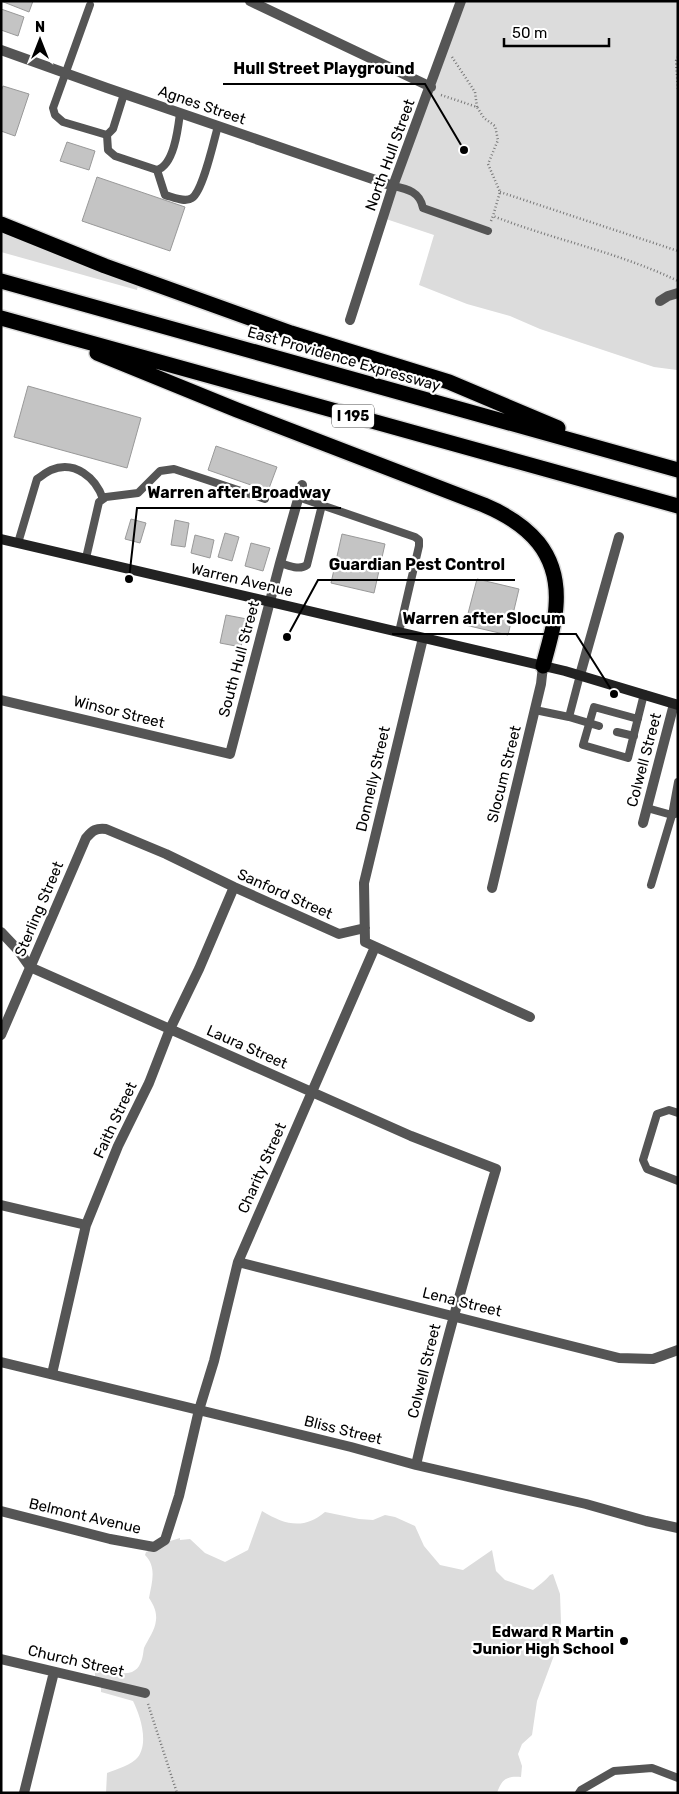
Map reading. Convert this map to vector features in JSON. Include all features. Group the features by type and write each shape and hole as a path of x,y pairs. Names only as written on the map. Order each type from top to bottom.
{"highway":[{"path":"1,224 105,266 291,333 449,382 614,452"},
{"name":"East Providence Expressway","path":"1,281 678,470"},
{"name":"I 195","path":"1,318 678,506"},
{"path":"28,326 509,516 529,532 544,551 554,574 557,596 554,619 543,666"}],"main road":[{"name":"Warren Avenue","path":"1,539 580,675 676,704"}],"street":[{"path":"250,1 430,89"},
{"name":"North Hull Street","path":"350,320 393,186 430,89 460,1"},
{"name":"Agnes Street","path":"1,50 393,186"},
{"path":"660,301 678,293"},
{"name":"South Hull Street","path":"230,754 302,485"},
{"path":"580,675 619,537"},
{"name":"Donnelly Street","path":"365,928 364,883 423,638"},
{"name":"Slocum Street","path":"492,888 541,684 543,666"},
{"name":"Winsor Street","path":"1,700 230,754"},
{"name":"Colwell Street","path":"643,823 676,704"},
{"name":"Sanford Street","path":"98,828 106,829 166,854 234,888 339,934 365,928"},
{"name":"Sterling Street","path":"1,1035 86,838 94,829 98,828"},
{"name":"Faith Street","path":"52,1374 86,1225 118,1146 149,1083 170,1029 199,969 234,888"},
{"path":"365,928 365,942 530,1017"},
{"name":"Laura Street","path":"1,932 18,950 30,967 411,1136 496,1169"},
{"name":"Charity Street","path":"161,1541 165,1540 179,1496 199,1410 214,1361 238,1262 375,947"},
{"name":"Colwell Street","path":"416,1465 433,1390 453,1316 496,1169"},
{"path":"1,1205 86,1225"},
{"name":"Lena Street","path":"238,1262 619,1358 653,1359 678,1350"},
{"name":"Bliss Street","path":"1,1362 678,1528"},
{"name":"Belmont Avenue","path":"1,1511 110,1539 154,1547 161,1541"},
{"name":"Church Street","path":"1,1659 145,1692"},
{"path":"24,1793 54,1672"}],"lane":[{"path":"90,5 53,108 55,116 63,122 107,134"},
{"path":"107,134 113,129 124,94"},
{"path":"107,134 108,150 116,156 157,170 167,164 178,130 180,113"},
{"path":"157,170 165,195 184,200 192,198 200,188 218,126"},
{"path":"393,186 407,189 416,194 422,201 423,208 488,230"},
{"path":"18,543 37,479 51,470 63,468 80,470 96,484 103,499"},
{"path":"86,558 99,502 106,498 138,493 160,471 174,469 265,499"},
{"path":"298,497 415,537 418,540 419,546 399,632"},
{"path":"280,563 299,568 304,568 307,565 322,505"},
{"path":"569,717 580,675"},
{"path":"638,719 594,707 582,745 628,758 634,736 644,694"},
{"path":"535,710 599,726"},
{"path":"617,732 634,736"},
{"path":"651,885 675,814 678,782"},
{"path":"647,808 675,814"},
{"path":"678,1113 669,1110 657,1114 643,1160 647,1169 678,1181"},
{"path":"579,1793 614,1771 652,1768 678,1778"}],"path":[{"path":"446,44 460,72 475,92 477,107 484,118 495,126 498,140 488,164 500,192 488,230"},
{"path":"678,57 676,61 678,90"},
{"path":"430,89 477,107"},
{"path":"500,192 678,251"},
{"path":"493,216 536,232 648,266 678,281"},
{"path":"145,1692 177,1793"}],"shaded area":[{"path":"459,1 678,1 677,370 654,367 540,329 510,316 467,304 419,285 434,235 383,218"},
{"path":"1,230 138,285 137,290 1,252"},
{"path":"262,1511 279,1520 294,1524 310,1521 325,1512 373,1520 385,1515 395,1517 415,1526 424,1546 440,1565 463,1570 492,1550 496,1571 505,1580 533,1590 553,1574 560,1594 561,1622 559,1642 537,1701 532,1735 522,1744 518,1754 522,1766 521,1777 505,1779 497,1793 106,1793 107,1773 132,1762 138,1757 143,1744 143,1736 141,1721 133,1701 101,1692 101,1683 95,1679 95,1671 97,1669 128,1673 136,1669 141,1662 144,1648 154,1628 156,1617 149,1598 152,1570 149,1560 145,1555 146,1552 180,1538 180,1540 190,1539 205,1553 225,1562 248,1550"}],"building":[{"path":"1,1 33,1 29,12"},
{"path":"1,9 24,17 18,36 1,30"},
{"path":"3,86 29,94 15,136 1,131 1,91"},
{"path":"67,142 95,151 89,170 60,161"},
{"path":"97,177 185,207 170,251 82,221"},
{"path":"28,386 141,418 127,468 14,437"},
{"path":"216,446 277,467 268,491 208,470"},
{"path":"131,519 146,523 140,543 125,539"},
{"path":"175,520 189,523 185,547 171,545"},
{"path":"225,533 239,537 232,561 218,557"},
{"path":"342,534 385,544 374,593 331,583"},
{"path":"195,535 214,540 210,558 191,553"},
{"path":"251,543 270,548 263,571 245,566"},
{"path":"477,579 519,589 508,635 465,625"},
{"path":"226,615 247,619 241,647 220,643"}],"place":[{"name":"Hull Street Playground","path":"464,150"},
{"name":"Warren after Broadway","path":"129,579"},
{"name":"Guardian Pest Control","path":"287,637"},
{"name":"Warren after Slocum","path":"614,694"},
{"name":"Edward R Martin Junior High School","path":"624,1641"}]}
